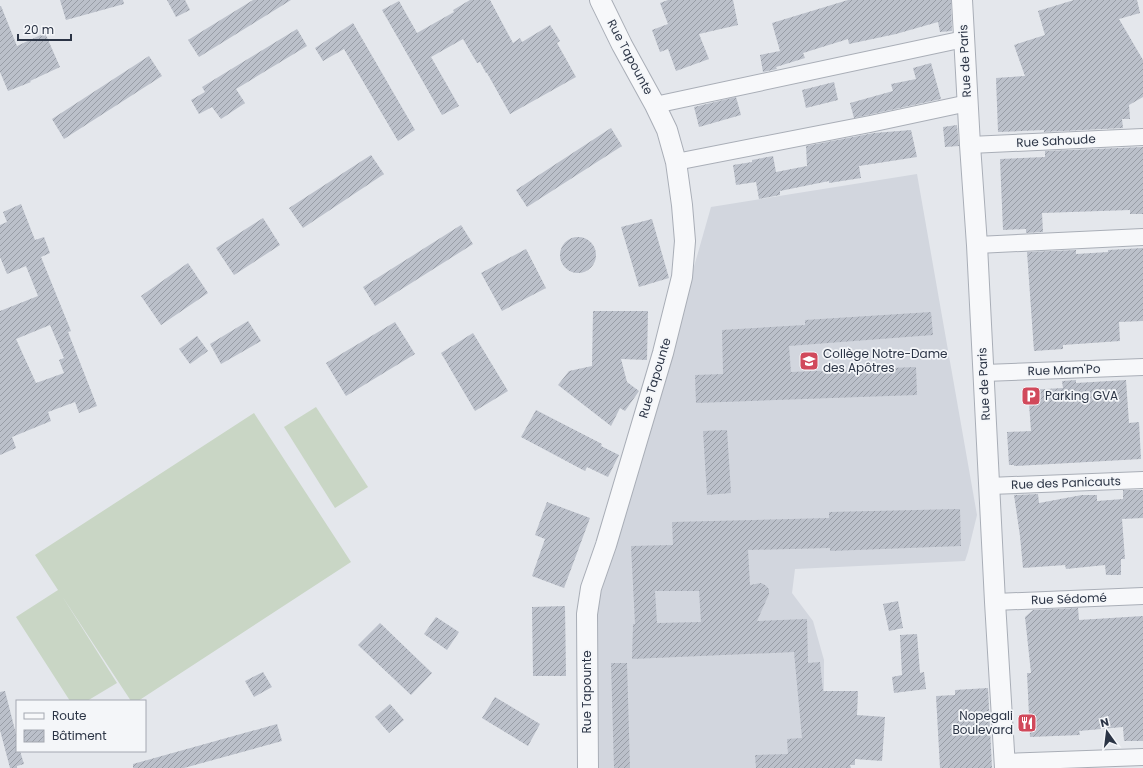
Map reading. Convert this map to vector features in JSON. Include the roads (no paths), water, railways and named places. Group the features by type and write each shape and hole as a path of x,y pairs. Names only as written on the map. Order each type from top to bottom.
{"street":[{"name":"Rue Tapounte","path":"588,768 587,614 591,588 606,545 663,353 682,277 685,241 676,162 667,130 600,0"},
{"name":"Rue de Paris","path":"962,0 977,245 995,602 1005,765"},
{"path":"655,105 964,39"},
{"path":"676,162 968,103"},
{"name":"Rue Sahoude","path":"970,145 1143,136"},
{"path":"977,245 1143,238"},
{"name":"Rue Mam'Po","path":"984,374 1143,367"},
{"name":"Rue des Panicauts","path":"989,486 1143,480"},
{"name":"Rue Sédomé","path":"995,602 1143,596"},
{"path":"1005,765 1143,757"}],"place":[{"name":"Collège Notre-Dame des Apôtres","path":"809,361"},
{"name":"Parking GVA","path":"1031,396"},
{"name":"Nopegali Boulevard","path":"1027,723"}]}
